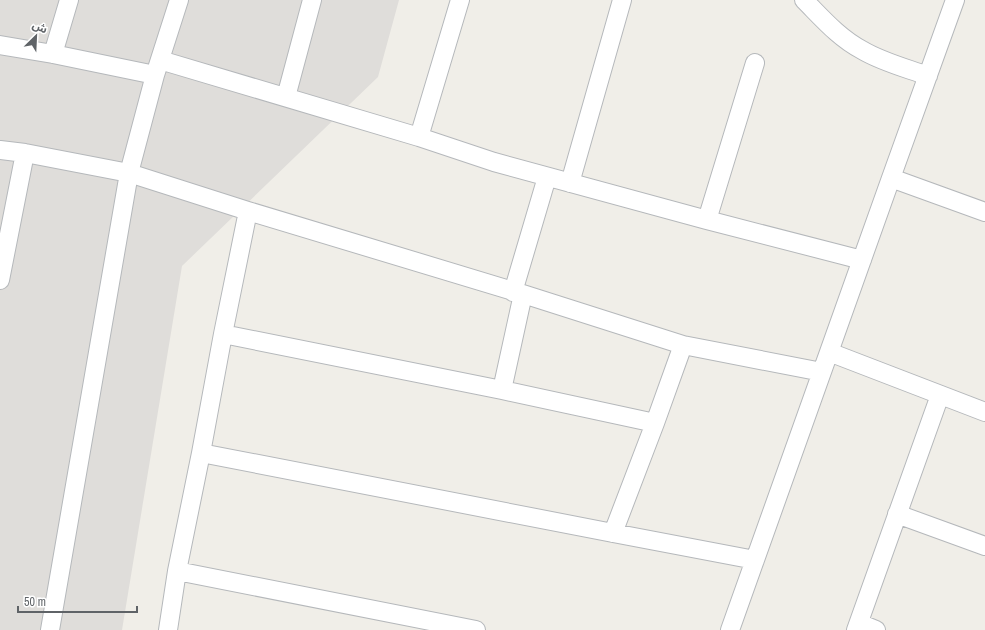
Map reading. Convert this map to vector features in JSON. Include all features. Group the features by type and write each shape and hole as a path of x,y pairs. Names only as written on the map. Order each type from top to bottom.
{"street":[{"path":"53,54 69,0"},
{"path":"50,630 129,173 158,67 179,0"},
{"path":"286,97 312,0"},
{"path":"419,137 460,0"},
{"path":"570,183 622,0"},
{"path":"730,630 955,0"},
{"path":"806,1 831,28 861,50 877,58 928,76"},
{"path":"0,45 53,54 158,67 286,97 547,177 862,260"},
{"path":"707,220 755,63"},
{"path":"0,150 25,153 129,173 683,345 822,372"},
{"path":"0,280 25,153"},
{"path":"502,390 518,293 547,177"},
{"path":"891,178 985,212"},
{"path":"168,630 177,571 248,211"},
{"path":"223,334 502,390 655,423"},
{"path":"613,533 683,345"},
{"path":"829,352 985,412"},
{"path":"876,630 857,627 940,395"},
{"path":"201,452 755,560"},
{"path":"897,514 985,546"},
{"path":"177,571 476,630"}],"shaded area":[{"path":"0,0 399,0 378,77 182,266 122,630 0,630"}]}
